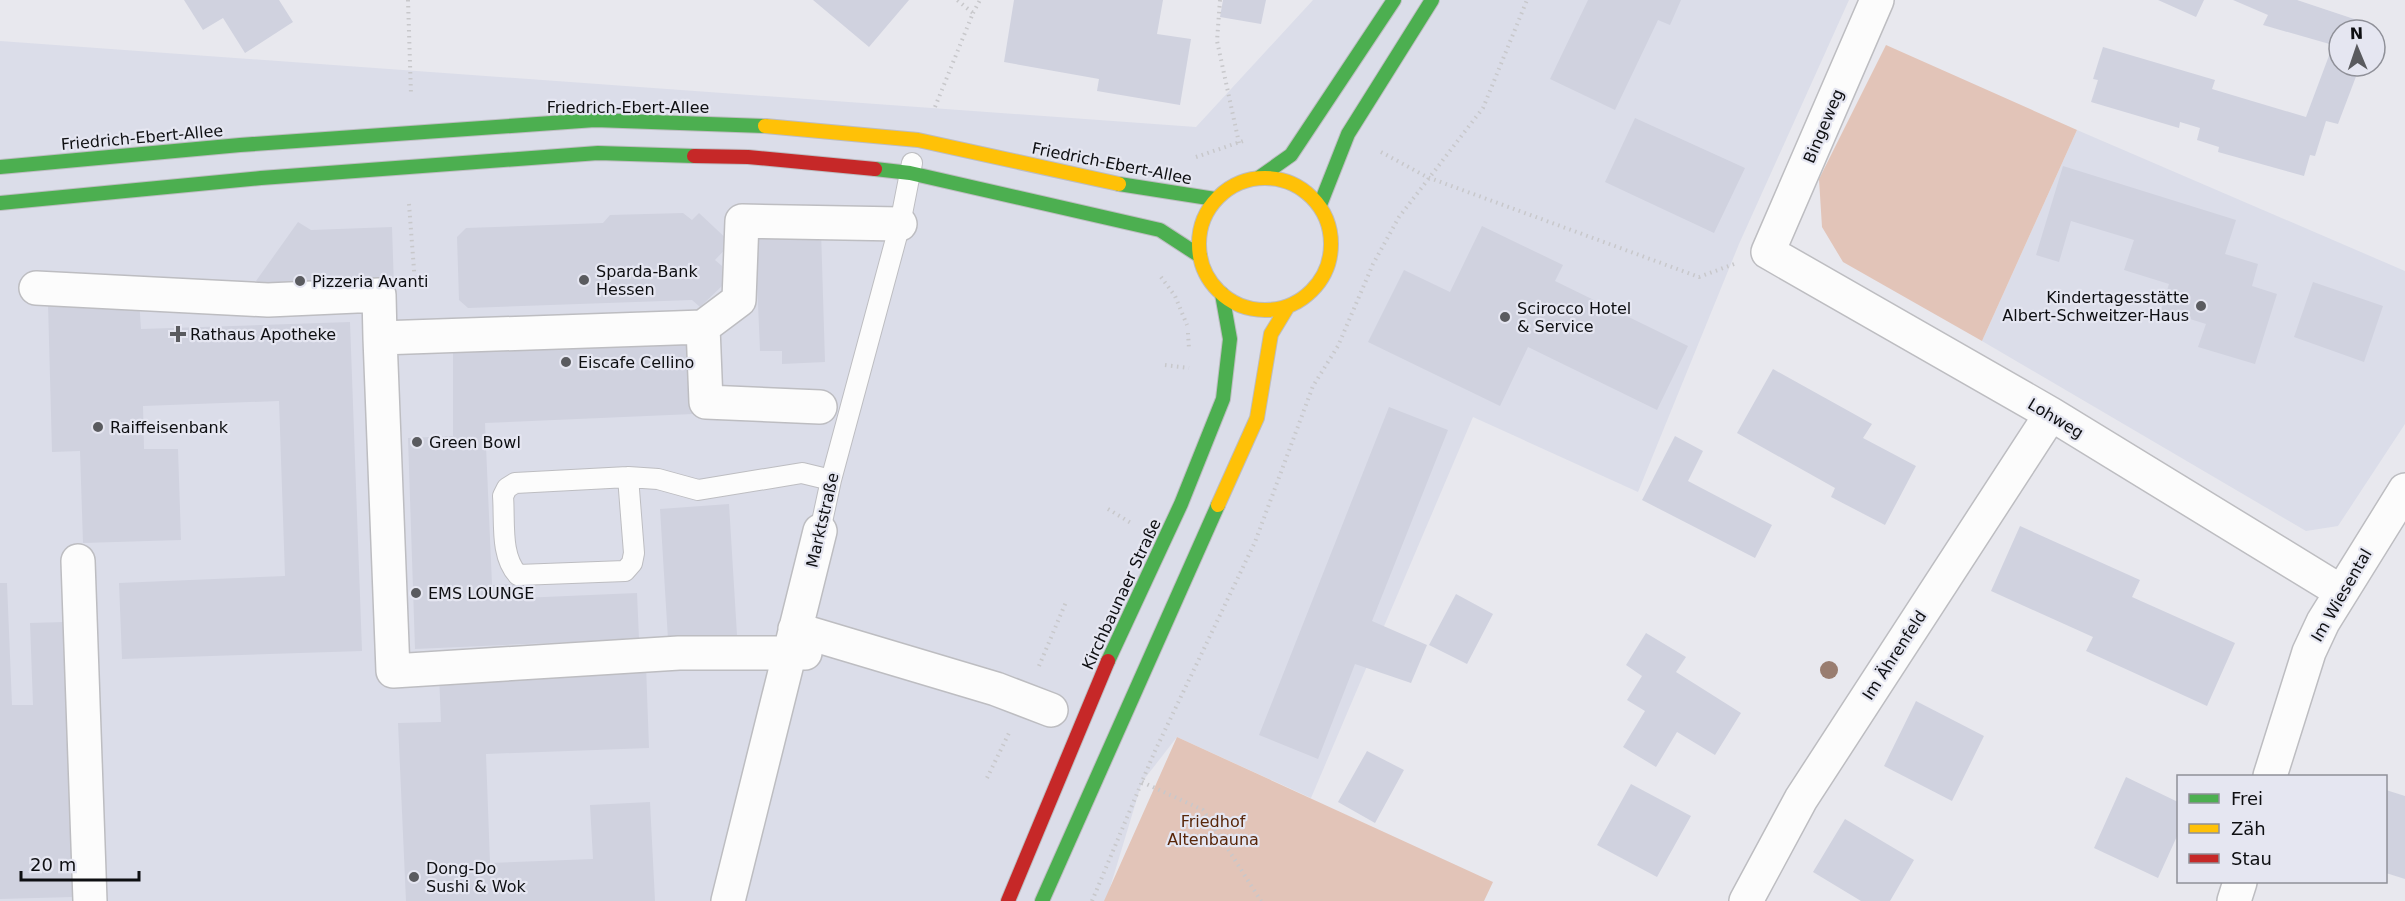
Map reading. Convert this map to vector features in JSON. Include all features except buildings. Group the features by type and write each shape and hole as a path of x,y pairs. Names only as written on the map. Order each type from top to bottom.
{"street":[{"path":"1260,177 1291,155 1394,0"},
{"path":"1320,205 1348,134 1432,0"},
{"name":"Bingeweg","path":"1768,252 1877,0"},
{"name":"Friedrich-Ebert-Allee","path":"0,167 240,145 595,120 809,128 918,140 1138,188 1215,199"},
{"path":"0,203 406,166 598,153 748,157 910,173 1160,230 1200,256"},
{"path":"1260,177 1283,179 1303,189 1320,205 1331,233 1329,264 1313,289 1288,306 1271,310 1254,309 1236,304 1222,294 1208,277 1200,256 1199,236 1204,216 1215,199 1244,181 1260,177"},
{"path":"380,338 703,327 739,300 742,221 900,224"},
{"name":"Lohweg","path":"1768,252 2051,414 2340,591"},
{"path":"36,288 268,300 379,295 393,671 797,645 1038,704"},
{"name":"Kirchbaunaer Straße","path":"1008,901 1089,703 1181,504 1223,399 1230,339 1222,294"},
{"path":"1042,901 1257,418 1271,334 1288,306"},
{"path":"703,327 706,402 820,407"},
{"name":"Im Ährenfeld","path":"1746,901 1801,799 2051,414"},
{"name":"Im Wiesental","path":"2271,775 2309,652 2340,591 2405,490"},
{"name":"Marktstraße","path":"728,901 772,723 797,645 820,531"},
{"path":"78,561 90,901"},
{"path":"2234,901 2240,883"}],"lane":[{"name":"Marktstraße","path":"820,531 831,480 900,224 918,140"},
{"path":"628,477 634,553 632,563 625,571 518,575 510,566 507,555 503,496 507,488 515,483 628,477 658,479 698,489 802,473 831,480"}],"path":[{"path":"408,0 411,102"},
{"path":"957,0 973,13"},
{"path":"934,109 980,0"},
{"path":"1220,0 1217,41 1239,143"},
{"path":"1092,901 1142,782 1255,542 1313,386 1338,346 1373,264 1399,217 1483,108 1527,0"},
{"path":"1187,158 1197,157 1247,140"},
{"path":"379,295 416,288 406,166"},
{"path":"1428,177 1700,277 1768,252"},
{"path":"1156,270 1175,296 1188,327 1190,368 1165,365"},
{"path":"1108,509 1131,524"},
{"path":"987,778 1038,704 1066,602"},
{"path":"1142,782 1203,810 1261,901"}],"shaded area":[{"path":"1313,0 1849,0 1739,244 1638,492 1473,417 1311,798 1177,737 1142,782 1106,901 0,901 0,41 1196,127"},
{"name":"Kindertagesstätte Albert-Schweitzer-Haus","path":"2077,130 2405,271 2405,424 2338,526 2306,531 1982,341"}],"green space":[{"path":"1886,45 2077,130 1982,341 1843,262 1822,227 1819,179"},
{"name":"Friedhof Altenbauna","path":"1177,737 1493,882 1484,901 1104,901"}],"traffic: fast":[{"path":"1260,177 1291,155 1394,0"},
{"path":"1320,205 1348,134 1432,0"},
{"path":"0,167 240,145 595,120 765,126"},
{"path":"0,203 261,178 598,153 694,156"},
{"path":"875,169 910,173 1160,230 1200,256"},
{"path":"1119,184 1215,199"},
{"path":"1108,661 1181,504 1223,399 1230,339 1222,294"},
{"path":"1042,901 1218,505"}],"traffic: slow":[{"path":"765,126 918,140 1119,184"},
{"path":"1265,178 1290,183 1312,197 1326,219 1331,244 1326,269 1312,291 1290,305 1265,310 1240,305 1218,291 1204,269 1199,244 1204,219 1218,197 1240,183 1265,178"},
{"path":"1218,505 1257,418 1271,334 1288,306"}],"traffic: jam":[{"path":"694,156 748,157 875,169"},
{"path":"1008,901 1108,661"}],"place":[{"name":"Sparda-Bank Hessen","path":"584,280"},
{"name":"Pizzeria Avanti","path":"300,281"},
{"name":"Kindertagesstätte Albert-Schweitzer-Haus","path":"2201,306"},
{"name":"Scirocco Hotel & Service","path":"1505,317"},
{"name":"Rathaus Apotheke","path":"178,334"},
{"name":"Eiscafe Cellino","path":"566,362"},
{"name":"Raiffeisenbank","path":"98,427"},
{"name":"Green Bowl","path":"417,442"},
{"name":"EMS LOUNGE","path":"416,593"},
{"name":"Dong-Do Sushi & Wok","path":"414,877"}]}
